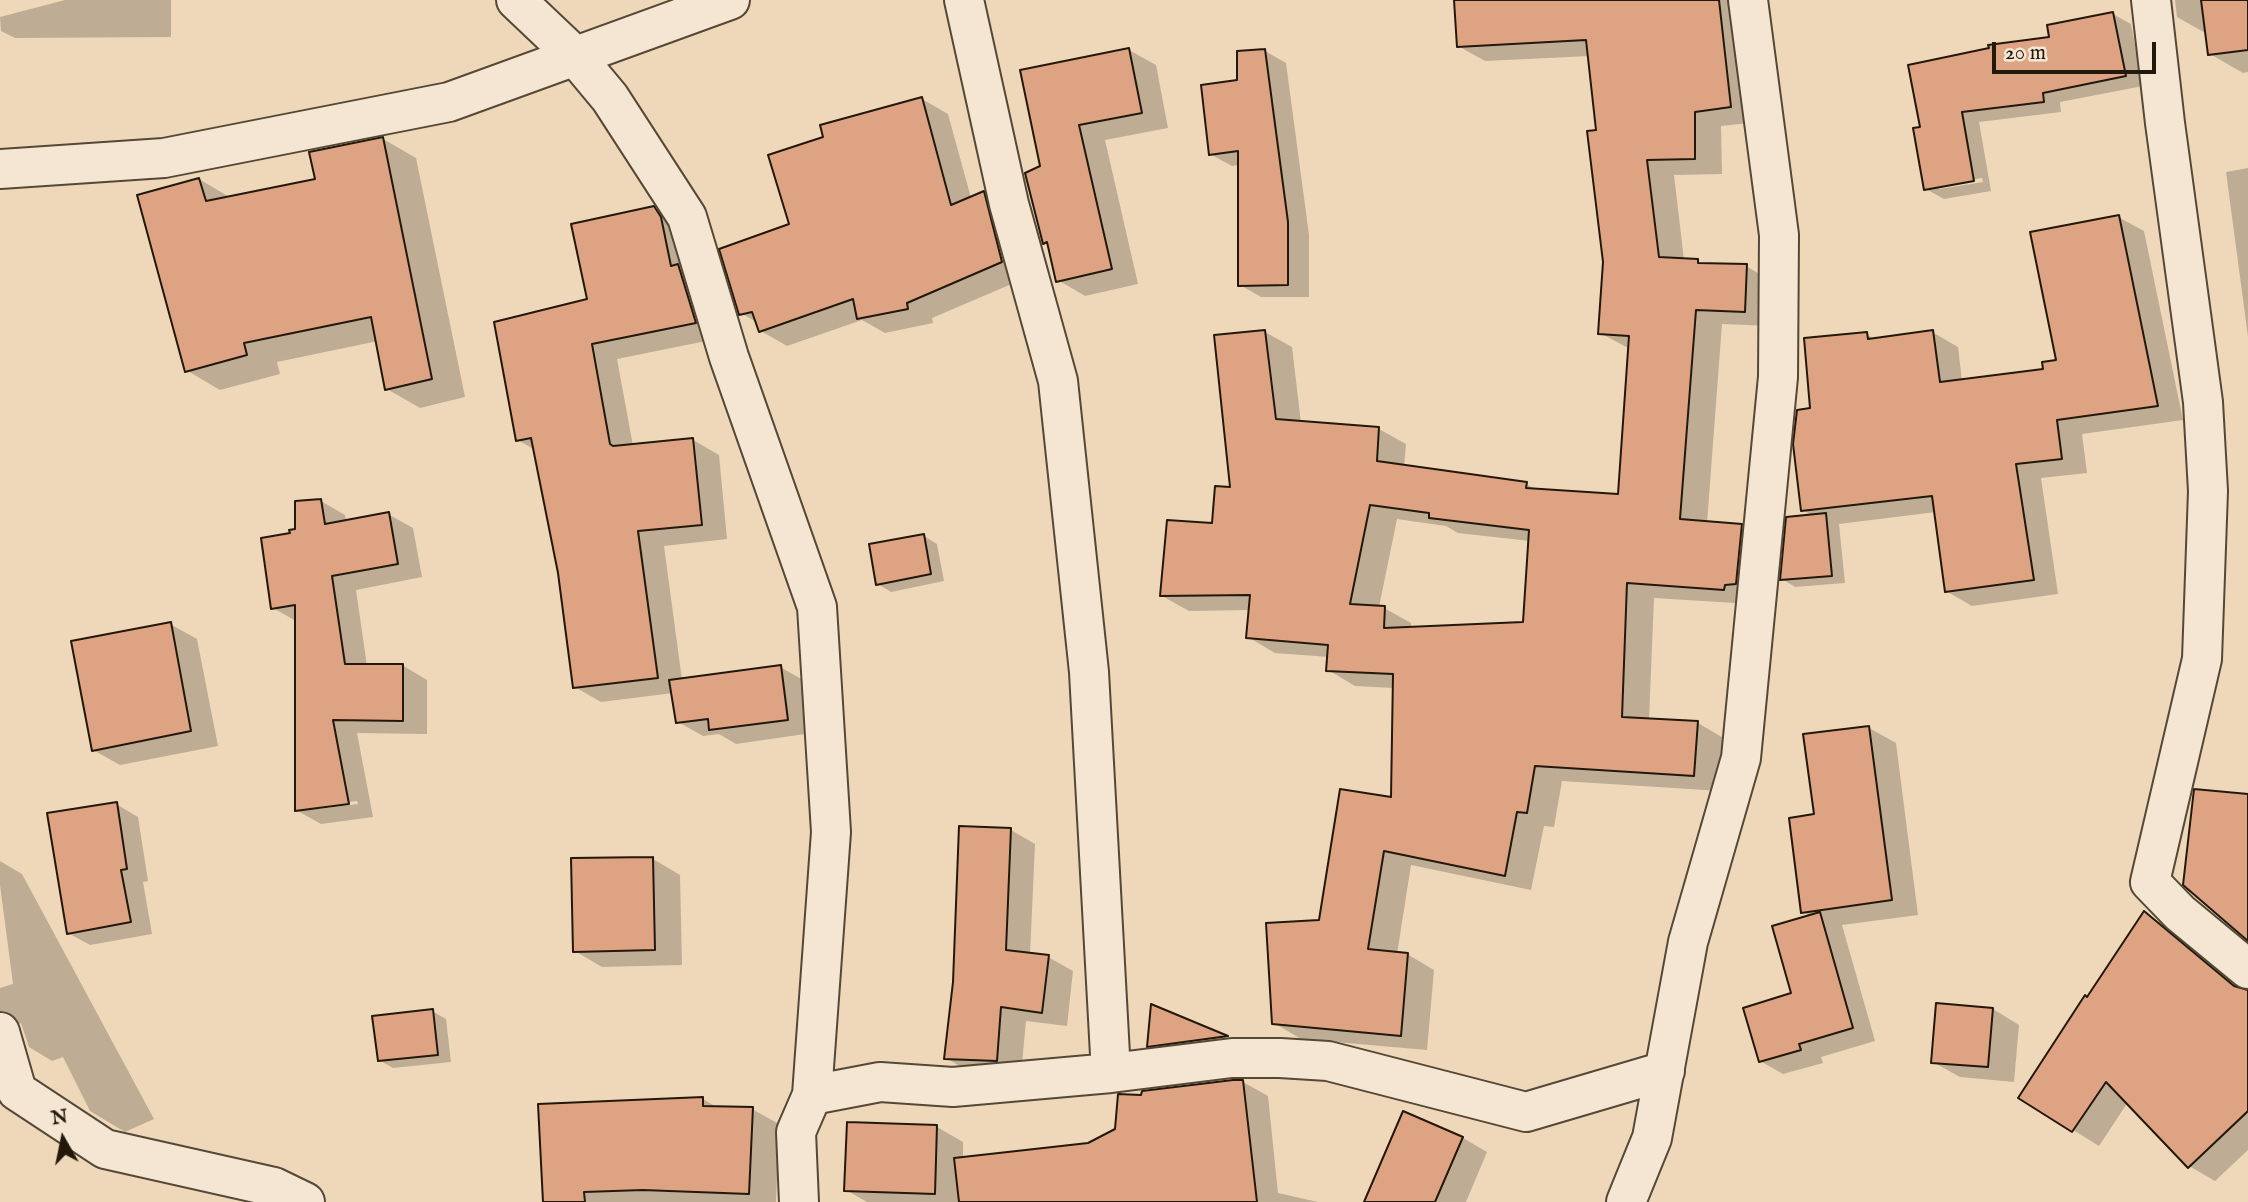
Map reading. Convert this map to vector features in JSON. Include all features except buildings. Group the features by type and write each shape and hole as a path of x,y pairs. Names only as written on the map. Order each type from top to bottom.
{"street":[{"path":"516,0 575,56 610,98 687,216 729,357 817,607 831,832 812,1095 796,1132 799,1202"},
{"path":"0,169 177,156 449,102 730,0"},
{"path":"964,0 1009,204 1058,381 1089,672 1111,1073"},
{"path":"1626,1202 1652,1138 1688,942 1741,758 1778,377 1779,235 1748,0"},
{"path":"2151,0 2203,401 2207,491 2202,659 2150,882 2180,914 2248,969"},
{"path":"0,1032 17,1091 105,1149 274,1187 305,1202"},
{"path":"812,1095 880,1083 953,1087 1111,1073 1232,1058 1280,1058 1328,1061 1526,1112 1665,1071"}]}
